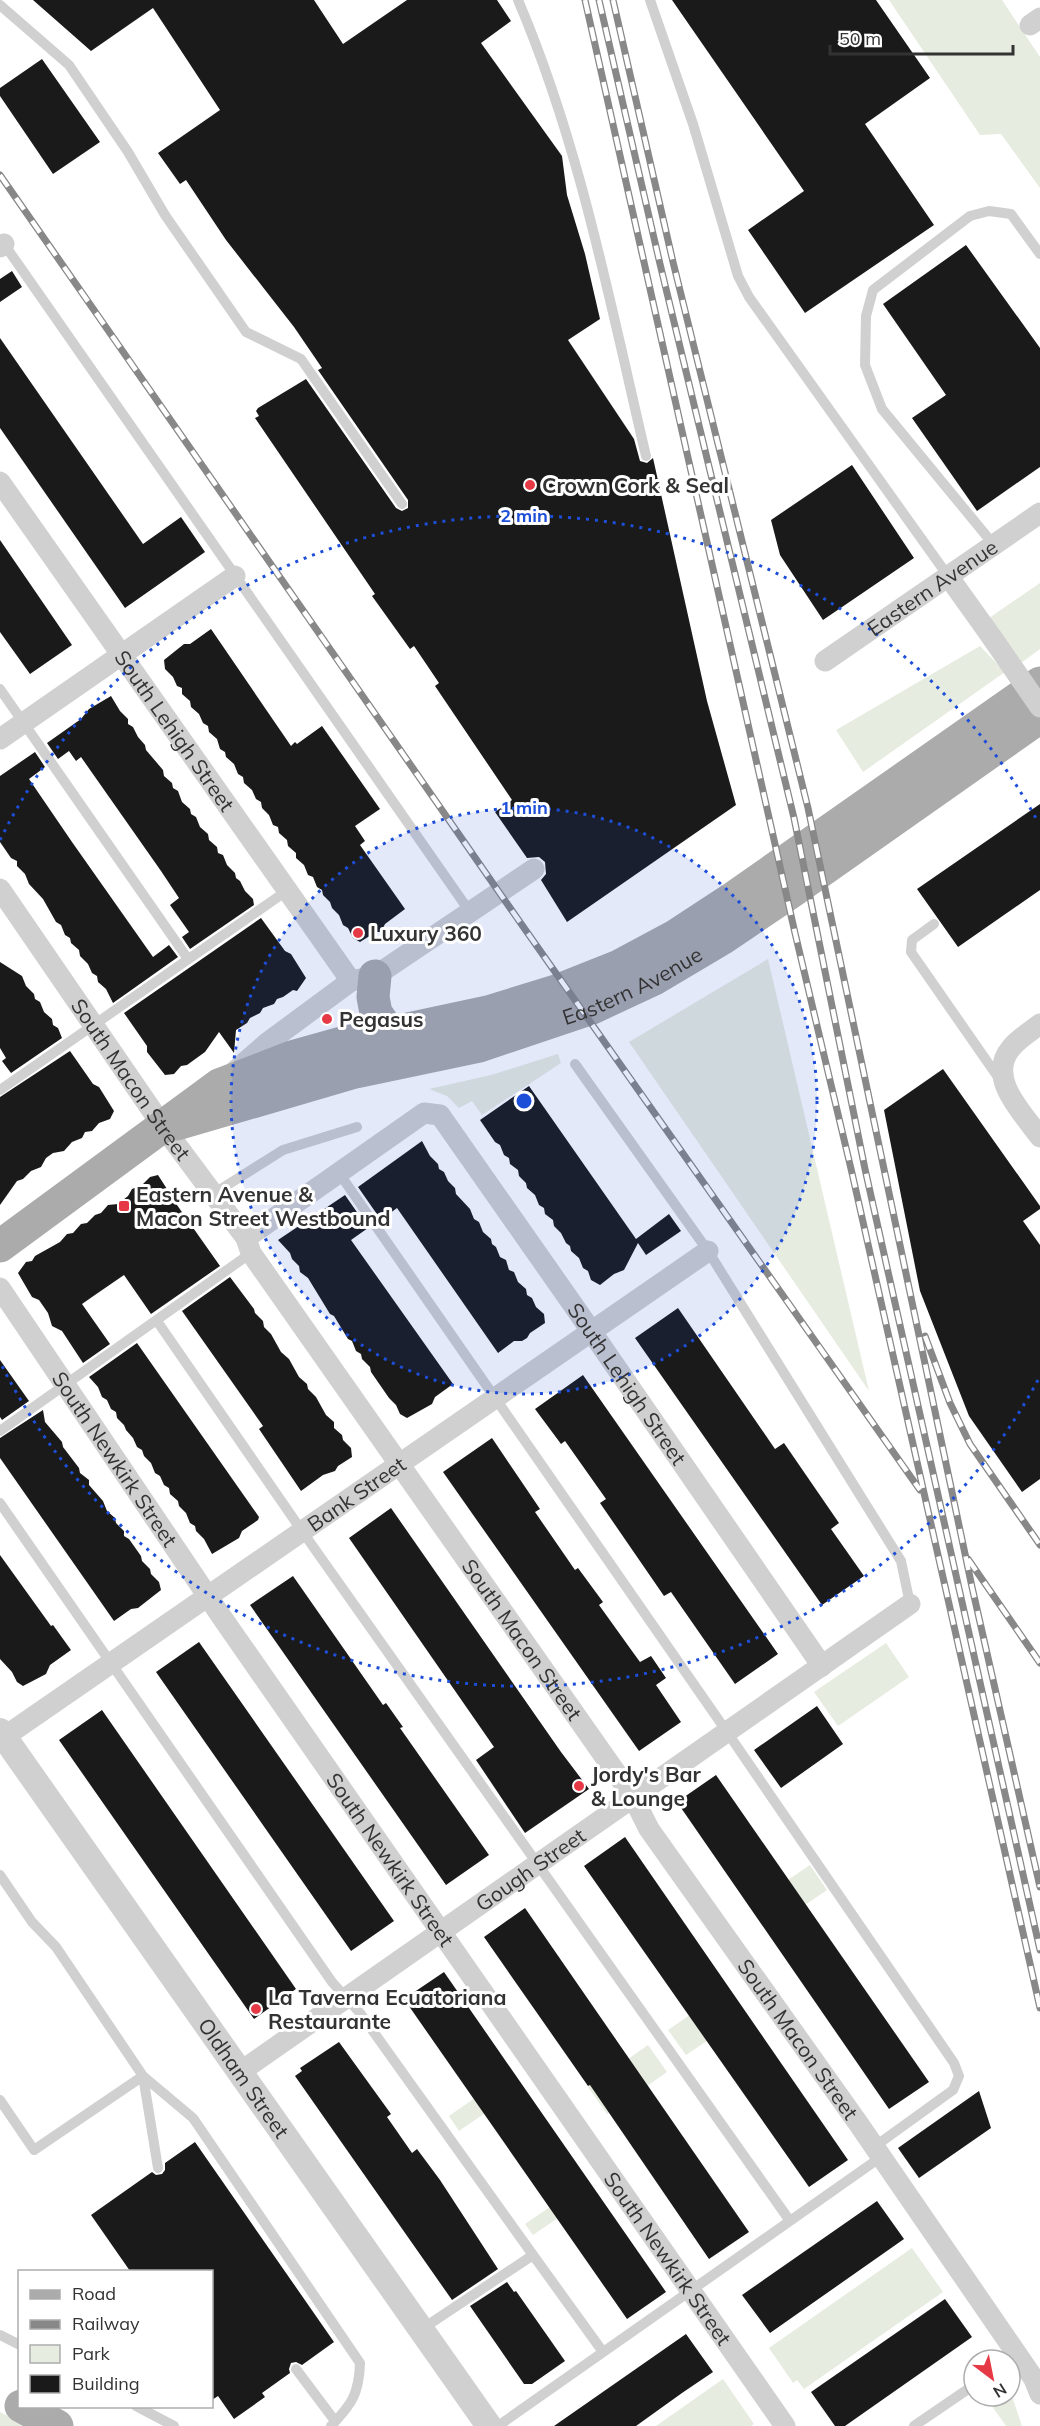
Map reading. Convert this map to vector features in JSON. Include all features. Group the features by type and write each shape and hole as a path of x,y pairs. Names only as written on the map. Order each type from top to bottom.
{"main road":[{"name":"Eastern Avenue","path":"0,1246 164,1128 219,1085 292,1057 342,1043 488,1012 556,991 628,961 675,936 733,898 1040,683"},
{"name":"Eastern Avenue","path":"164,1128 355,1072 489,1043 592,1008 644,983 733,931 1040,717"},
{"path":"363,979 373,998 376,1013 390,1033"},
{"path":"0,2395 18,2405"},
{"path":"24,2408 57,2426"}],"street":[{"name":"South Lehigh Street","path":"0,482 288,890 363,979"},
{"name":"Eastern Avenue","path":"825,661 1040,513"},
{"path":"0,739 235,576"},
{"path":"948,576 1040,707"},
{"name":"Eastern Avenue","path":"219,1085 267,1043 534,869"},
{"name":"South Macon Street","path":"0,889 164,1128 249,1245 633,1797 643,1820 878,2152 1007,2348"},
{"path":"1040,1024 1010,1048 1002,1068 1004,1085 1040,1137"},
{"name":"South Lehigh Street","path":"339,1173 424,1113 440,1115 592,1331 822,1666"},
{"path":"249,1245 339,1173"},
{"name":"Bank Street","path":"2,1734 111,1662 708,1251"},
{"name":"South Newkirk Street","path":"0,1288 207,1596 784,2426"},
{"name":"Gough Street","path":"240,2072 910,1604"},
{"name":"Oldham Street","path":"2,1734 489,2426"},
{"name":"South Macon Street","path":"1022,2366 1034,2379 1040,2394"}],"lane":[{"path":"518,0 535,39 575,161 646,456"},
{"path":"650,0 693,123 738,276 749,297 948,576"},
{"path":"0,5 69,65 128,152 165,215 246,332 301,359 402,504"},
{"path":"994,545 882,409 865,365 866,316 873,290 970,216 989,211 1011,214 1040,254"},
{"path":"2,246 470,912"},
{"path":"0,689 188,959"},
{"path":"0,1090 288,890"},
{"path":"934,924 912,940 911,952 1004,1085"},
{"path":"575,1064 708,1251 901,1561 910,1604"},
{"path":"213,1194 282,1150 357,1127"},
{"path":"339,1173 727,1732 954,2063 959,2076 953,2091 790,2221 498,2426"},
{"path":"0,1431 157,1321 249,1245"},
{"path":"157,1321 302,1531 790,2221"},
{"path":"0,1503 345,1998 360,2013 603,2352"},
{"path":"0,1875 32,1922 56,1947 143,2076 193,2118 360,2363 360,2385 345,2412 333,2424 296,2369"},
{"path":"0,2100 34,2150 143,2076"},
{"path":"143,2076 158,2168"},
{"path":"421,2330 533,2255"},
{"path":"0,2335 18,2344"},
{"path":"914,2426 929,2422 962,2395"},
{"path":"140,2408 174,2426"}],"green space":[{"path":"889,0 1002,0 1040,57 1040,188 1001,134 980,135"},
{"path":"1040,583 1040,649 1021,663 989,618"},
{"path":"980,646 1005,672 863,772 836,730"},
{"path":"768,959 869,1391 629,1042"},
{"path":"558,1054 561,1063 482,1115 472,1101 459,1108 447,1096 429,1089 491,1075"},
{"path":"886,1643 909,1677 838,1726 814,1692"},
{"path":"810,1865 827,1890 767,1931 750,1906"},
{"path":"729,1988 747,2014 686,2055 668,2030"},
{"path":"648,2045 667,2072 607,2114 588,2087"},
{"path":"512,2072 523,2087 459,2131 449,2116"},
{"path":"588,2181 596,2192 533,2235 525,2224"},
{"path":"912,2248 943,2292 804,2389 797,2380 793,2383 769,2348"},
{"path":"723,2379 754,2424 751,2426 656,2426"},
{"path":"993,2408 1016,2408 1022,2426 1006,2426"},
{"path":"0,2412 26,2426 0,2426"}],"building":[{"name":"Crown Cork & Seal","path":"33,0 314,0 343,44 407,0 497,0 511,21 481,43 562,156 567,195 585,254 600,319 568,340 634,439 640,461 647,463 653,458 707,701 736,805 567,922 541,880 546,874 545,862 539,857 527,858 495,812 512,800 435,686 439,683 414,646 410,649 372,596 375,594 255,418 259,416 256,411 258,408 306,379 396,508 402,511 408,508 408,500 318,370 322,368 294,327 226,240 186,180 180,184 158,153 220,110 153,8 91,51"},
{"path":"672,0 876,0 930,78 865,124 934,225 805,313 748,230 804,191"},
{"path":"42,59 100,142 53,174 0,96 0,88"},
{"path":"966,245 1040,348 1040,467 977,511 912,418 946,395 883,304"},
{"path":"12,271 22,287 0,302 0,279"},
{"path":"0,338 143,544 181,517 205,552 125,608 0,428"},
{"path":"852,465 914,558 823,620 780,555 771,520"},
{"path":"0,540 72,645 30,674 0,632"},
{"path":"211,629 291,746 322,726 380,809 355,826 365,841 360,845 405,909 385,924 381,932 376,932 360,942 353,938 323,895 322,890 317,887 313,877 308,875 304,865 296,858 296,853 288,846 287,840 279,833 278,827 273,825 269,815 262,808 261,802 244,783 243,777 238,774 225,752 220,749 217,739 209,732 208,726 203,723 199,714 191,707 190,701 182,694 182,688 177,686 173,677 165,669 164,660 184,644 190,644"},
{"path":"111,696 128,719 128,724 133,727 145,745 146,750 163,770 164,776 178,791 182,802 196,817 200,827 208,834 209,840 217,847 218,853 223,855 227,865 253,899 254,905 190,949 182,937 189,932 170,905 179,898 161,871 81,757 76,761 69,751 58,759 47,743 81,719 89,709"},
{"path":"35,752 45,767 29,779 72,842 153,957 169,945 178,957 113,1003 106,989 98,982 97,976 92,973 88,964 80,956 79,950 65,935 61,925 56,922 43,899 29,884 25,874 17,866 17,861 11,858 0,842 0,776"},
{"path":"1040,804 1040,890 958,947 917,889"},
{"path":"261,918 285,951 291,954 306,978 297,991 293,990 277,999 274,1004 263,1008 260,1013 236,1030 234,1053 219,1032 205,1052 187,1065 181,1066 174,1074 165,1075 147,1052 147,1046 124,1013"},
{"path":"0,962 22,976 35,999 40,1002 44,1012 52,1019 53,1025 58,1028 62,1038 11,1073 2,1061 6,1058 0,1048"},
{"path":"70,1051 93,1084 99,1087 114,1111 110,1119 99,1123 92,1131 85,1132 82,1138 72,1142 64,1151 53,1153 46,1158 41,1167 17,1181 0,1205 0,1097"},
{"path":"943,1069 1040,1206 1040,1209 1023,1221 1040,1245 1040,1479 1022,1492 969,1416 920,1291 884,1110"},
{"path":"529,1086 636,1239 669,1214 681,1231 646,1255 638,1243 624,1270 614,1274 600,1285 591,1280 588,1271 583,1268 579,1258 571,1251 570,1246 554,1226 553,1220 545,1214 544,1208 539,1205 535,1195 519,1176 518,1170 510,1164 509,1158 504,1155 500,1145 495,1142 480,1120"},
{"path":"422,1141 439,1169 444,1172 448,1181 455,1188 456,1194 470,1209 483,1232 491,1239 500,1257 506,1260 509,1270 514,1272 518,1282 526,1289 527,1295 544,1314 545,1323 530,1333 527,1338 514,1341 498,1353 397,1208 381,1220 358,1187"},
{"path":"158,1175 167,1189 176,1197 177,1205 220,1266 151,1314 124,1275 82,1304 110,1344 83,1363 62,1331 52,1326 48,1313 39,1300 32,1297 18,1273 26,1262 32,1261 35,1256 60,1242 67,1234 73,1233 81,1224 87,1223 108,1205 118,1204 128,1196 132,1189 142,1185 150,1177"},
{"path":"345,1195 368,1228 351,1240 453,1384 435,1397 432,1404 407,1418 400,1414 396,1405 371,1372 370,1367 362,1359 361,1354 356,1351 352,1341 348,1339 334,1316 330,1314 308,1278 300,1272 299,1266 278,1240"},
{"path":"230,1277 263,1321 264,1327 271,1334 281,1352 307,1384 326,1415 334,1422 334,1428 351,1448 352,1457 338,1466 335,1471 323,1475 301,1491 259,1429 263,1426 182,1311"},
{"path":"678,1308 775,1449 784,1443 839,1523 831,1529 864,1576 822,1605 635,1338"},
{"path":"137,1343 259,1517 242,1531 239,1538 212,1554 204,1539 179,1506 178,1501 170,1494 169,1488 155,1473 151,1463 117,1418 116,1412 111,1409 107,1400 102,1397 98,1387 89,1377"},
{"path":"0,1360 29,1401 2,1420 0,1417"},
{"path":"583,1375 778,1654 735,1684 671,1592 664,1596 600,1503 606,1499 565,1441 561,1444 535,1409"},
{"path":"43,1410 45,1422 62,1442 80,1473 89,1480 89,1485 124,1531 124,1536 129,1539 142,1561 150,1569 151,1574 159,1582 161,1590 138,1608 131,1609 114,1621 0,1458 0,1438"},
{"path":"492,1438 540,1509 535,1512 575,1570 578,1568 603,1602 599,1605 632,1651 640,1662 651,1656 666,1678 656,1685 681,1722 639,1751 443,1472"},
{"path":"391,1508 589,1789 525,1833 476,1760 494,1747 349,1538"},
{"path":"0,1555 71,1650 50,1665 46,1674 23,1686 17,1682 12,1672 0,1659"},
{"path":"293,1576 383,1705 386,1703 403,1727 400,1728 489,1855 446,1885 250,1605"},
{"path":"199,1642 394,1921 351,1951 156,1672"},
{"path":"817,1706 843,1744 781,1788 754,1750"},
{"path":"102,1710 296,1989 254,2019 59,1740"},
{"path":"716,1775 929,2082 889,2109 677,1802"},
{"path":"625,1837 848,2160 809,2187 584,1866"},
{"path":"525,1908 749,2232 709,2259 590,2085 588,2086 484,1937"},
{"path":"444,1972 666,2292 627,2319 404,1999"},
{"path":"339,2042 391,2114 387,2117 412,2153 417,2149 440,2180 498,2269 452,2300 295,2076 302,2071 300,2068"},
{"path":"979,2091 991,2128 919,2178 898,2148"},
{"path":"195,2142 334,2342 302,2365 296,2362 291,2363 290,2373 262,2393 265,2397 234,2419 218,2396 213,2399 213,2270 129,2270 91,2215 152,2172 156,2175 162,2174 165,2170 165,2163"},
{"path":"877,2201 904,2239 770,2333 742,2295"},
{"path":"507,2282 514,2292 516,2291 565,2361 532,2384 524,2384 470,2306"},
{"path":"945,2299 972,2337 845,2426 835,2426 811,2392"},
{"path":"686,2334 713,2372 636,2426 554,2426"}],"railway":[{"path":"585,0 1040,2008"},
{"path":"599,0 660,264 794,818 865,1169 1040,1950"},
{"path":"613,0 673,262 808,808 972,1587 1040,1887"},
{"path":"0,175 522,925 920,1490"},
{"path":"925,1336 950,1403 970,1444 1040,1545"},
{"path":"968,1559 1040,1663"}],"place":[{"name":"Crown Cork & Seal","path":"530,485"},
{"name":"Luxury 360","path":"358,933"},
{"name":"Pegasus","path":"327,1019"},
{"name":"Eastern Avenue & Macon Street Westbound","path":"124,1206"},
{"name":"Jordy's Bar & Lounge","path":"579,1786"},
{"name":"La Taverna Ecuatoriana Restaurante","path":"256,2009"}]}
